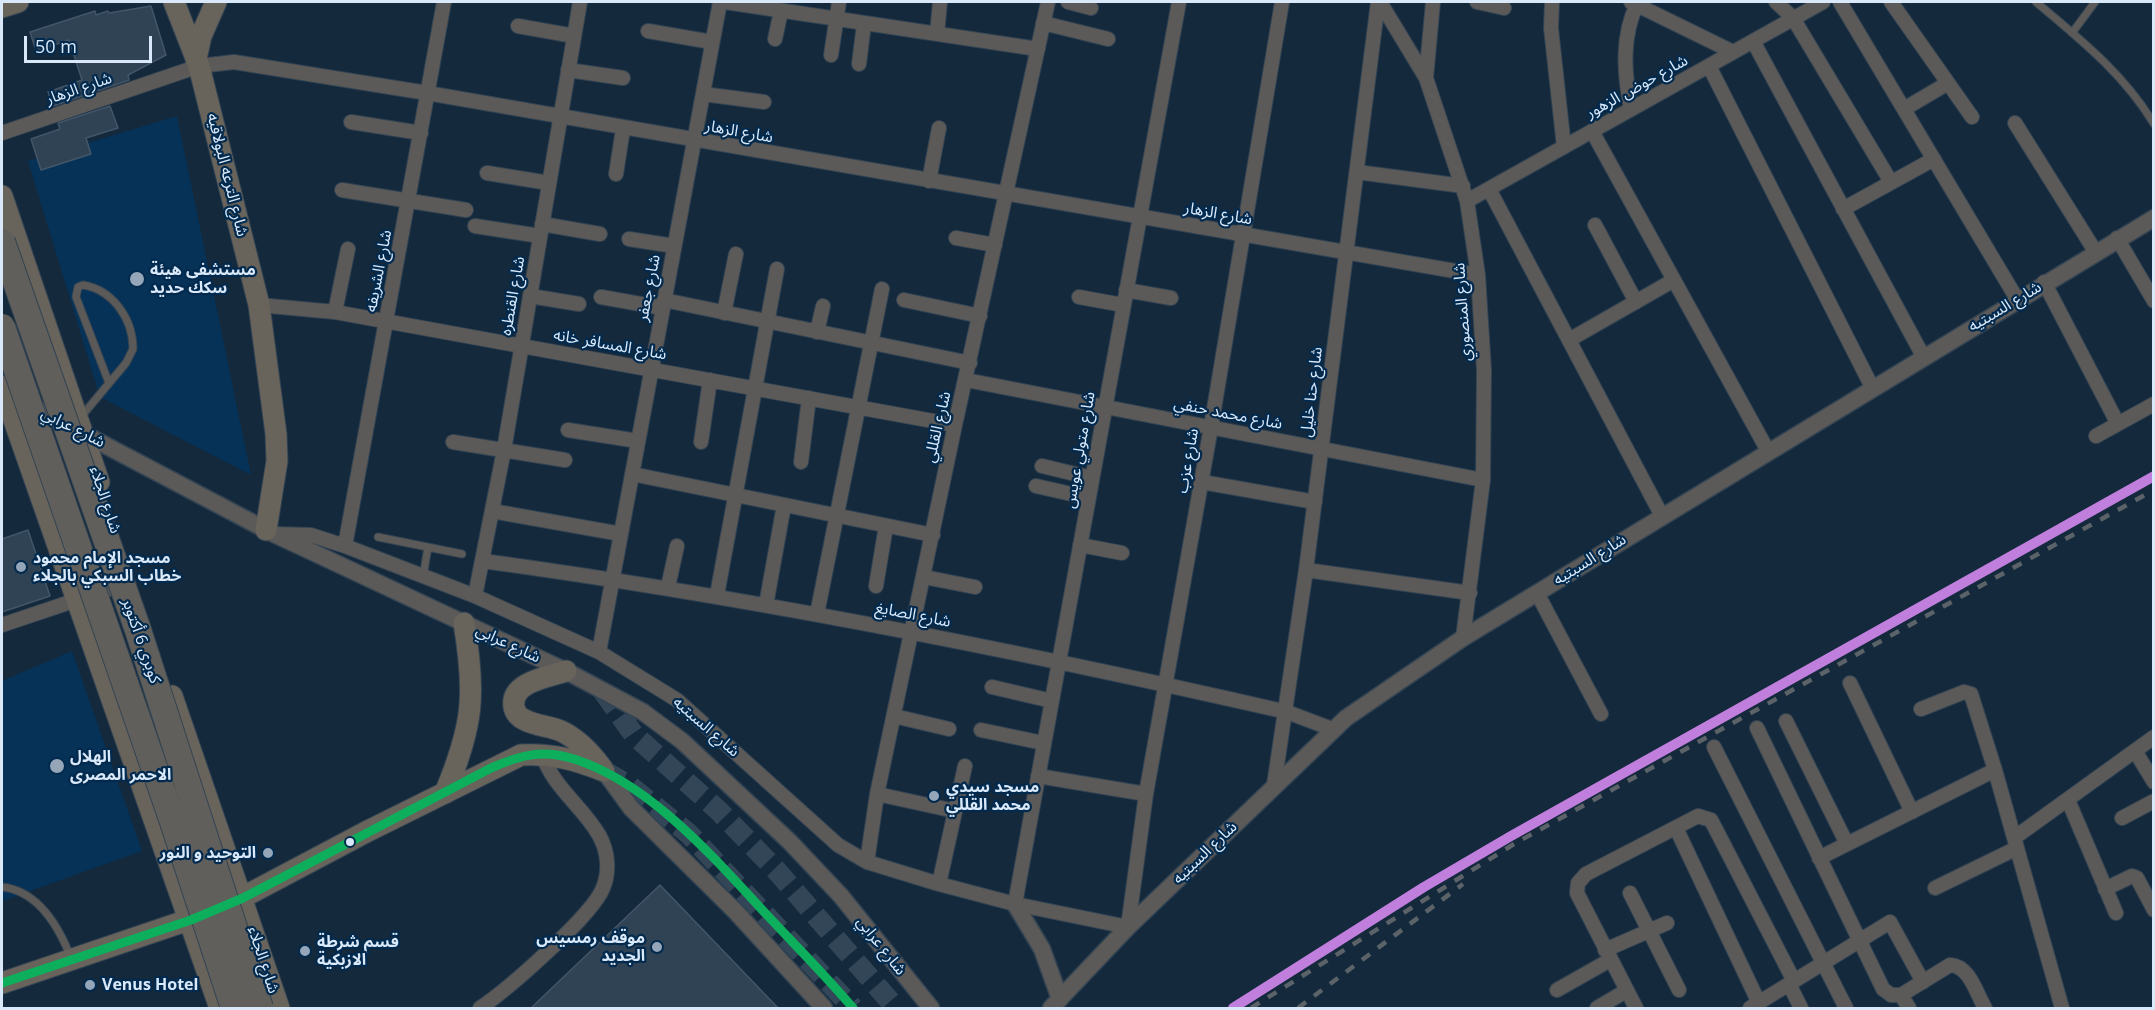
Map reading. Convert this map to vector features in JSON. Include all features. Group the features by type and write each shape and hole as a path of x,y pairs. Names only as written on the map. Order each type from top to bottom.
{"highway":[{"name":"كوبري 6 أكتوبر","path":"2,242 138,630 260,1008"},
{"name":"كوبري 6 أكتوبر","path":"2,327 173,822 234,1008"}],"main road":[{"path":"2,7 18,2"},
{"name":"شارع الترعه البولاقيه","path":"174,2 197,62 259,305 276,434 277,461 270,532"},
{"path":"197,62 204,28 216,2"},
{"name":"شارع الجلاء","path":"2,196 81,426 131,581 243,898 279,1008"},
{"path":"2,390 191,920 220,1008"},
{"path":"445,793 461,755 472,708 472,683 464,623"},
{"path":"566,671 518,690 513,700 515,712 524,720 561,731 578,741 604,771"},
{"path":"2,983 191,920 243,898 366,832 521,755 542,754 573,759 604,771"}],"street":[{"name":"شارع الشريفه","path":"345,546 444,2"},
{"name":"شارع القنطره","path":"475,596 504,450 580,2"},
{"name":"شارع جعفر","path":"599,652 720,2"},
{"path":"725,2 1038,49"},
{"path":"831,55 839,2"},
{"path":"937,34 940,2"},
{"name":"شارع القللي","path":"867,862 877,794 911,631 1048,2"},
{"path":"1068,2 1091,8"},
{"name":"شارع متولي عويس","path":"1015,904 1138,217 1179,2"},
{"name":"شارع عزب","path":"1128,927 1146,794 1202,482 1282,2"},
{"name":"شارع المنصوري","path":"1379,2 1426,78 1467,201 1478,275 1484,370 1483,480 1463,638"},
{"name":"شارع حنا خليل","path":"1274,785 1287,712 1379,2"},
{"path":"1426,78 1433,2"},
{"path":"1477,2 1504,8"},
{"path":"1552,2 1551,28 1564,147"},
{"path":"1631,109 1625,70 1626,48 1635,2 1733,52"},
{"path":"1776,2 1793,18 1891,182"},
{"name":"شارع حوض الزهور","path":"1467,201 1823,2"},
{"path":"1840,2 2017,299"},
{"path":"1891,2 1972,117"},
{"path":"775,39 781,11"},
{"path":"1043,23 1108,39"},
{"path":"859,64 864,24"},
{"path":"518,26 574,36"},
{"path":"648,31 712,42"},
{"path":"1753,41 1923,356"},
{"name":"شارع الزهار","path":"2,133 197,62 234,62 427,93 623,129 1478,275"},
{"path":"1709,66 1872,387"},
{"path":"568,70 623,78"},
{"path":"1904,109 1948,83"},
{"path":"703,94 764,102"},
{"path":"351,122 421,133"},
{"path":"2015,123 2095,251"},
{"path":"929,181 939,128"},
{"path":"616,174 623,129"},
{"path":"1592,131 1768,451"},
{"path":"1844,209 1934,159"},
{"path":"1357,172 1462,186"},
{"path":"488,173 549,183"},
{"path":"1489,189 1662,516"},
{"path":"342,190 466,210"},
{"name":"شارع السبتيه","path":"1056,1004 1128,927 1332,729 1463,638 2095,251 2154,218"},
{"path":"1595,225 1636,302"},
{"path":"475,226 600,234"},
{"path":"957,238 995,245"},
{"path":"2117,238 2154,301"},
{"path":"629,239 674,246"},
{"path":"335,312 348,249"},
{"path":"724,313 736,254"},
{"path":"717,595 777,269"},
{"path":"1569,340 1674,280"},
{"path":"2044,282 2118,424"},
{"path":"817,614 856,407 882,289"},
{"path":"1126,290 1171,298"},
{"path":"531,296 579,304"},
{"path":"601,297 724,313 970,363"},
{"path":"1079,297 1123,305"},
{"path":"904,300 980,316"},
{"name":"شارع المسافر خانه","path":"259,305 335,312 955,425"},
{"path":"817,332 823,306"},
{"name":"شارع محمد حنفي","path":"966,380 1483,480"},
{"path":"701,441 710,381"},
{"name":"شارع عرابي","path":"2,390 81,426 270,532 566,671 644,712 682,741 790,842 842,896 931,1008"},
{"path":"801,462 809,399"},
{"path":"2096,436 2154,404"},
{"path":"568,430 638,441"},
{"path":"453,442 565,460"},
{"path":"1042,466 1092,477"},
{"path":"632,474 933,535"},
{"path":"1202,482 1315,502"},
{"path":"1036,486 1089,498"},
{"path":"766,604 784,505"},
{"path":"492,511 621,534"},
{"path":"876,586 886,526"},
{"name":"شارع السبتيه","path":"270,532 297,533 345,546 475,596 599,652 677,700 838,845 867,862 1015,904 1128,927"},
{"path":"1080,544 1122,553"},
{"path":"668,587 677,546"},
{"name":"شارع الصايغ","path":"483,561 717,595 911,631 1287,712 1332,729"},
{"path":"1306,570 1470,593"},
{"path":"924,577 975,587"},
{"path":"2,625 131,581"},
{"path":"1537,593 1602,714"},
{"path":"1850,683 1912,812"},
{"path":"992,687 1052,701"},
{"path":"1921,709 1964,692 1971,694 1995,770 2062,1008"},
{"path":"894,716 949,729"},
{"path":"1786,721 1846,844"},
{"path":"1757,728 1882,989 1891,995 1901,995 1950,965 1957,965 1964,969 1984,1008"},
{"path":"981,730 1043,743"},
{"path":"1935,888 2016,843 2068,800 2154,737"},
{"path":"1714,747 1846,1008"},
{"path":"2135,751 2154,782"},
{"path":"480,1008 585,914 603,890 606,880 607,861 602,842 556,782 542,754"},
{"path":"939,884 965,766"},
{"path":"1820,858 1995,770"},
{"path":"604,771 631,808 736,912 824,1008"},
{"path":"1038,776 1146,794"},
{"path":"877,794 955,812"},
{"path":"2068,800 2116,913"},
{"path":"2122,818 2154,801"},
{"path":"1635,1008 1577,893 1578,883 1586,874 1698,816 1711,820 1791,982 1801,1008"},
{"path":"1676,828 1755,1006 1890,922 1895,926 1923,982"},
{"path":"2105,889 2132,876 2137,878 2154,910"},
{"path":"1630,893 1679,990"},
{"path":"1015,904 1042,950 1056,1004"},
{"path":"1557,990 1608,955 1667,923"},
{"path":"1597,1008 1626,991"},
{"path":"1901,995 1909,1008"}],"lane":[{"path":"2036,2 2128,87 2154,124"},
{"path":"2072,33 2096,2"},
{"path":"81,426 131,356 133,341 127,317 120,306 83,285 78,287 76,297 109,384"},
{"path":"378,537 462,554"},
{"path":"423,577 428,547"},
{"path":"2,887 26,894 41,907 63,939 72,960"}],"shaded area":[{"name":"مستشفى هيئة سكك حديد","path":"177,116 251,475 100,397 28,161"},
{"name":"الهلال الاحمر المصرى","path":"72,651 142,851 2,901 2,681"}],"building":[{"path":"151,6 166,55 128,75 129,80 53,106 48,92 82,80 69,40 36,51 30,32 95,11 96,15 108,11 109,13"},
{"path":"110,106 118,128 86,138 91,154 41,170 31,139 60,129 58,123"},
{"name":"مسجد الإمام محمود خطاب السبكي بالجلاء","path":"28,530 50,596 2,612 2,539"},
{"name":"موقف رمسيس الجديد","path":"660,885 778,1008 531,1008"}],"tunnel":[{"path":"603,691 634,735 719,811 776,870 896,1008"},
{"path":"604,771 630,786 689,834 853,1008"}],"railway":[{"path":"1251,1008 1514,844 2154,490"},
{"path":"1298,1008 1463,884"}],"transit line":[{"path":"1233,1008 1424,887 1511,836 2154,476"},
{"path":"2,983 191,920 243,898 491,768 522,757 552,754 574,759 602,770 629,785 679,825 725,870 853,1008"}],"place":[{"name":"مستشفى هيئة سكك حديد","path":"137,279"},
{"name":"مسجد الإمام محمود خطاب السبكي بالجلاء","path":"21,567"},
{"name":"الهلال الاحمر المصرى","path":"57,766"},
{"name":"مسجد سيدي محمد القللي","path":"934,796"},
{"name":"التوحيد و النور","path":"268,853"},
{"name":"موقف رمسيس الجديد","path":"657,947"},
{"name":"قسم شرطة الازبكية","path":"305,951"},
{"name":"Venus Hotel","path":"90,985"}]}
